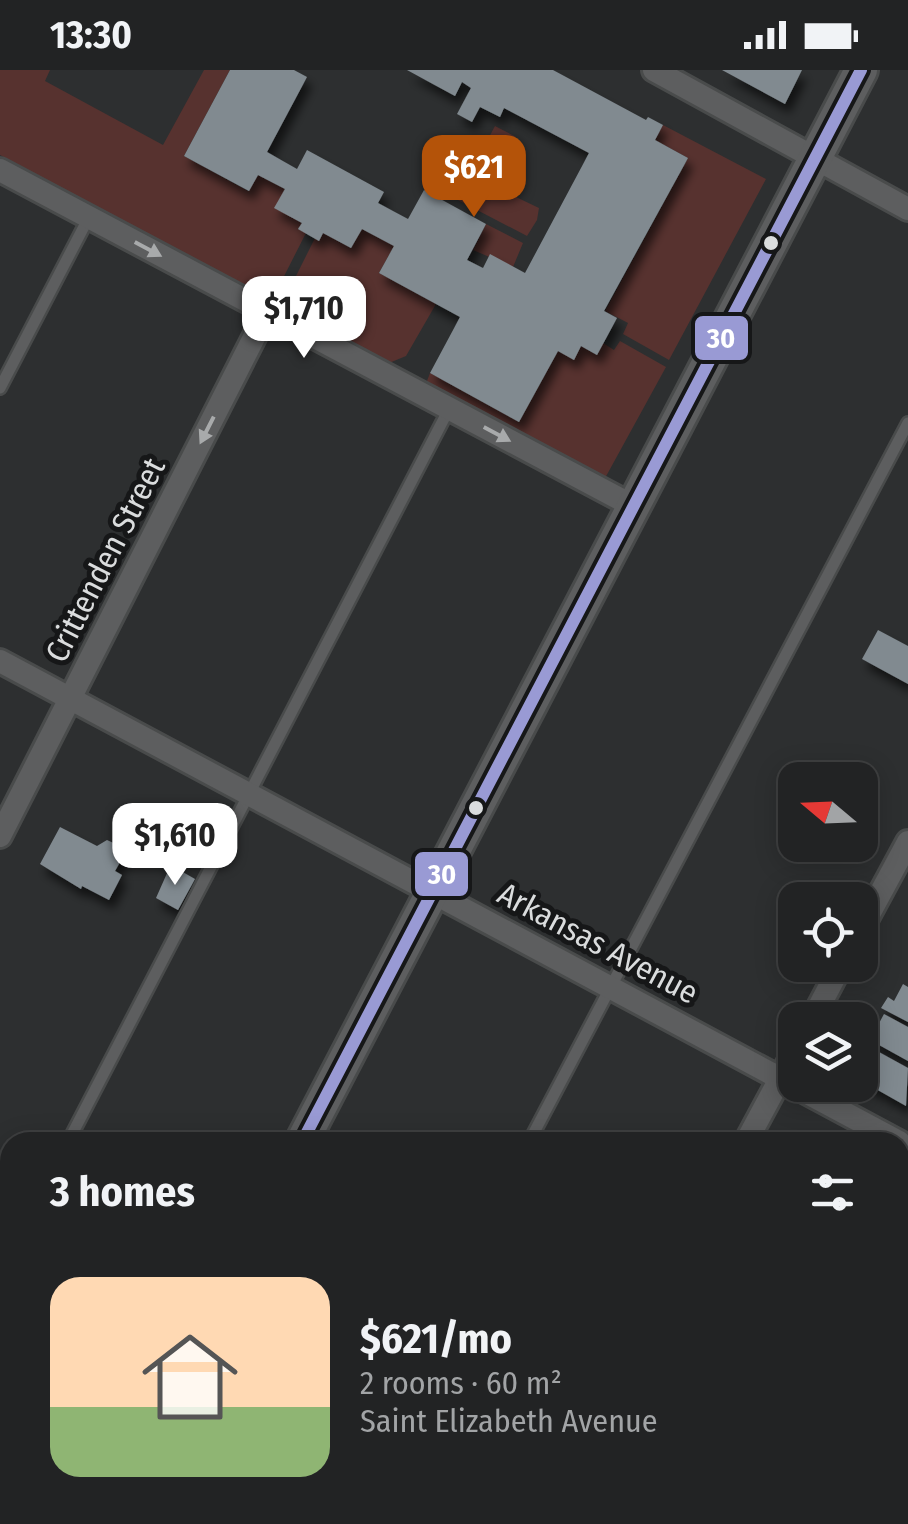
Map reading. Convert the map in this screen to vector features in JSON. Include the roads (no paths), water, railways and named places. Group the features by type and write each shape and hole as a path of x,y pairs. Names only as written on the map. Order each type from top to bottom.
{"main road":[{"path":"307,1132 861,70"}],"street":[{"path":"654,70 908,209"},
{"path":"0,170 633,506"},
{"name":"Crittenden Street","path":"0,836 267,312"},
{"name":"Arkansas Avenue","path":"0,661 778,1077"},
{"path":"878,897 908,842"},
{"path":"751,1132 778,1082"},
{"name":"Arkansas Avenue","path":"824,1102 880,1132"}],"lane":[{"path":"0,388 89,217"},
{"path":"73,1132 449,409"},
{"path":"533,1132 908,423"}]}
